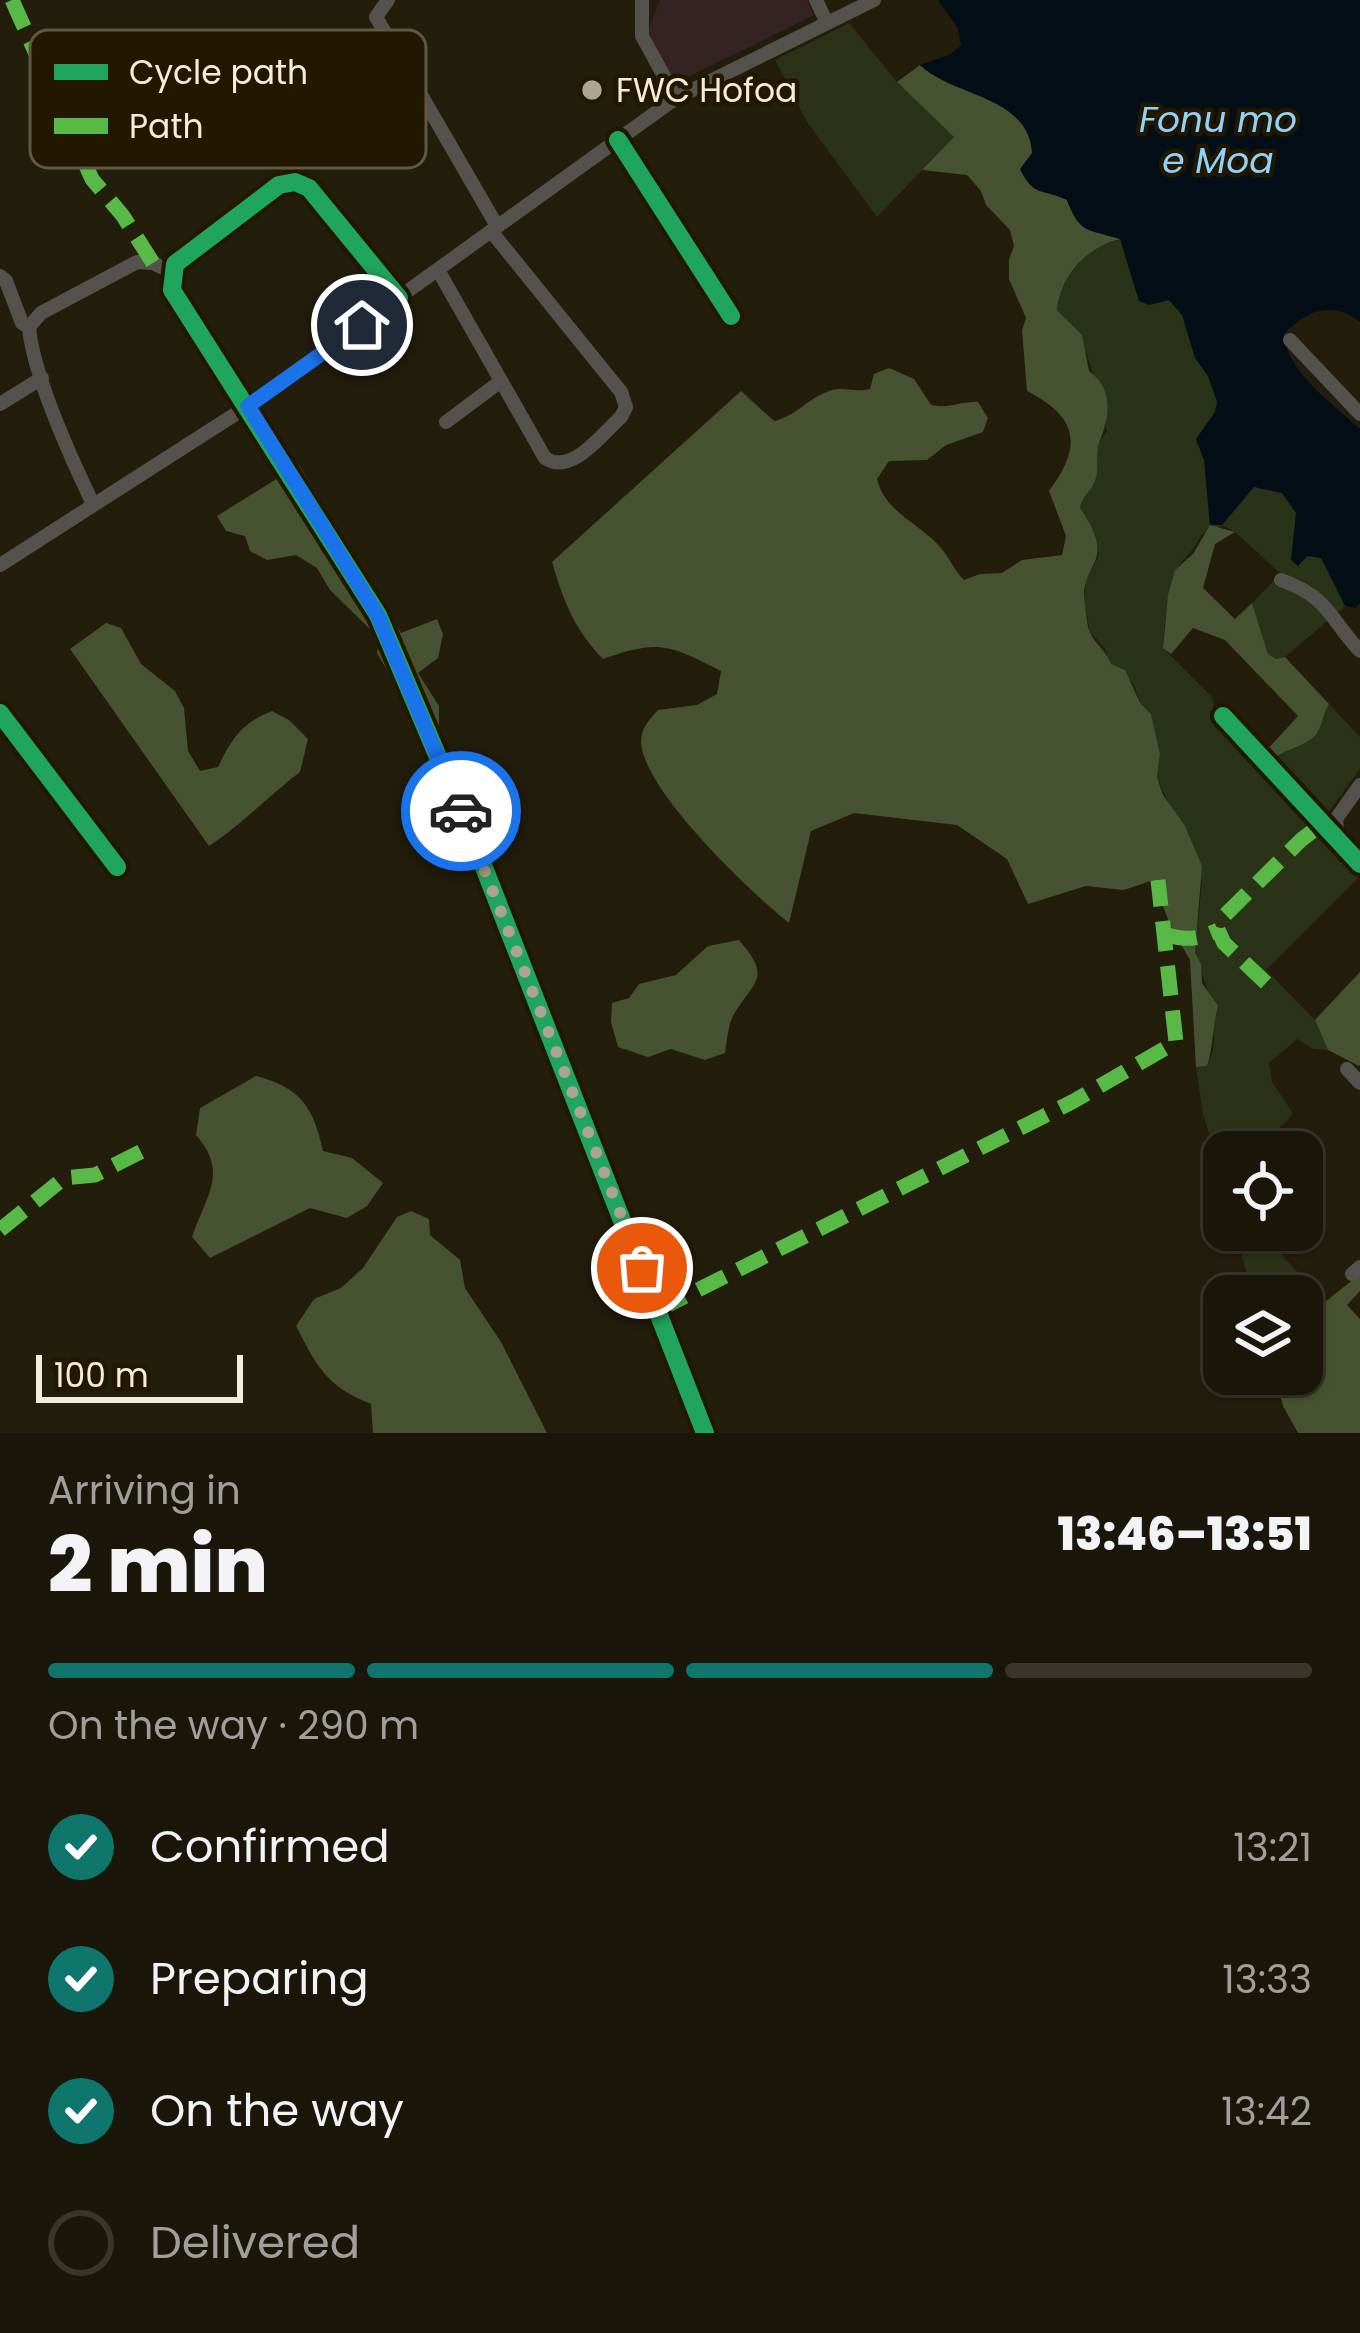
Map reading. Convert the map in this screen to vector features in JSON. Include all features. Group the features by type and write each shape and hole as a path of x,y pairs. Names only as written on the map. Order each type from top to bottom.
{"street":[{"path":"383,30 376,17 388,0"},
{"path":"642,0 643,36 676,98"},
{"path":"816,0 827,23"},
{"path":"0,565 248,406 676,98 874,0"},
{"path":"426,106 494,228 621,392 626,407 621,417 568,464 556,465 545,458 438,270"},
{"path":"619,140 731,316"},
{"path":"399,298 309,188 295,182 279,185 171,272 172,290 378,616 476,847 705,1433"},
{"path":"93,504 42,378 29,327 40,313 136,262 153,263 171,272"},
{"path":"0,276 22,323 29,327"},
{"path":"1290,340 1360,414"},
{"path":"0,404 42,378"},
{"path":"446,422 501,381"},
{"path":"1281,580 1308,590 1330,610 1360,651"},
{"path":"0,713 117,867"},
{"path":"1223,716 1360,864"},
{"path":"1338,840 1336,819 1360,784"},
{"path":"1347,1069 1360,1083"}],"shaded area":[{"path":"660,0 807,0 814,15 680,81 673,79 647,34"}],"green space":[{"path":"938,0 1360,170 1360,322 1339,311 1320,311 1284,334 1302,374 1360,429 1360,603 1355,608 1345,606 1285,657 1276,659 1268,654 1252,603 1281,574 1222,525 1201,535 1177,568 1163,648 1212,697 1215,719 1360,871 1266,970 1315,1020 1328,1050 1313,1049 1297,1039 1269,1063 1272,1082 1293,1113 1277,1131 1208,1131 1196,1067 1207,1066 1216,1014 1195,953 1202,882 1157,777 1160,754 1151,714 1140,703 1134,684 1110,664 1104,647 1090,632 1084,601 1086,581 1099,555 1095,535 1079,509 1107,431 1085,350 1057,310 1063,287 1077,266 1095,249 1117,240 1008,110 920,65 951,54 961,45 957,27"},
{"path":"849,23 897,82 954,137 877,217 807,122 775,60"},
{"path":"920,65 1021,121 1047,184 1067,200 1076,219 1087,229 1120,239 1097,248 1078,264 1057,310 1082,335 1089,371 1103,387 1108,405 1096,478 1080,508 1097,541 1085,605 1092,636 1111,664 1125,670 1140,703 1151,714 1163,795 1185,826 1202,866 1195,953 1202,983 1218,1006 1207,1066 1196,1067 1190,960 1153,880 1124,890 1086,886 1028,904 1007,859 957,825 854,813 811,831 789,923 701,839 646,762 641,737 652,717 658,710 697,705 717,694 721,671 664,648 638,649 603,659 571,614 552,562 741,391 774,421 829,391 870,389 874,374 889,368 914,379 931,405 978,402 988,418 983,432 946,445 927,460 889,461 877,479 887,501 933,539 964,580 1002,573 1022,560 1062,555 1066,536 1049,491 1067,460 1070,434 1057,411 1027,391 1022,330 1026,318 1009,279 1014,246 1010,230 967,175 922,170 954,137 897,82"},
{"path":"299,465 401,633 437,619 443,634 438,658 418,673 439,706 439,727 426,734 409,723 402,696 377,653 380,639 330,590 317,568 296,555 267,560 250,551 245,536 226,531 217,516"},
{"path":"1210,525 1235,532 1215,544 1203,588 1235,619 1252,603 1268,654 1285,657 1329,704 1313,738 1272,760 1265,752 1298,716 1225,640 1193,628 1171,654 1163,648 1175,570 1193,554"},
{"path":"106,623 121,628 141,664 175,691 184,708 188,751 200,771 218,767 239,733 272,711 308,739 300,772 209,846 70,649"},
{"path":"1329,704 1360,737 1360,769 1325,817 1272,760 1311,737"},
{"path":"739,940 755,963 757,978 732,1018 725,1053 705,1060 671,1049 648,1057 618,1047 612,1003 629,998 639,984 676,975 708,946"},
{"path":"1360,972 1359,1066 1328,1050 1315,1020"},
{"path":"256,1076 284,1086 303,1101 323,1151 352,1158 383,1183 367,1206 347,1218 310,1208 210,1258 192,1237 213,1173 206,1148 196,1135 200,1108"},
{"path":"411,1211 429,1219 430,1235 460,1260 465,1288 501,1342 547,1433 373,1433 371,1404 333,1382 311,1353 296,1326 314,1299 341,1288 363,1268 397,1217"},
{"path":"1241,1251 1278,1251 1300,1275 1247,1275"},
{"path":"1360,1274 1360,1291 1347,1305 1360,1319 1360,1433 1298,1433 1280,1395 1323,1395 1325,1302"}],"water":[{"name":"Fonu mo e Moa","path":"938,0 1360,0 1360,322 1339,311 1320,311 1284,334 1302,374 1360,429 1360,603 1355,608 1345,606 1321,558 1307,556 1298,566 1291,560 1296,513 1282,493 1254,487 1222,525 1210,525 1204,460 1196,439 1217,402 1195,358 1182,315 1169,300 1149,305 1139,301 1120,239 1087,229 1067,200 1030,184 1020,169 1032,153 1028,134 1018,120 920,65 951,54 961,45 957,27"}],"marked path":[{"path":"12,0 30,40"},
{"path":"87,168 153,263"},
{"path":"1266,983 1224,943 1218,930 1221,919 1301,840 1314,830 1329,830"},
{"path":"658,1310 1072,1102 1176,1042 1158,880"},
{"path":"1167,935 1193,938 1218,930"},
{"path":"0,1230 64,1178 95,1175 152,1146"}],"cycle path":[{"path":"618,140 731,316"},
{"path":"399,298 309,188 295,182 279,185 175,264 172,290 378,615 476,847 705,1433"},
{"path":"0,713 117,867"},
{"path":"1223,716 1360,864"}],"way so far":[{"path":"461,811 642,1268"}],"place":[{"name":"FWC Hofoa","path":"592,90"}],"route":[{"path":"362,325 248,406 378,616 461,811"}]}
